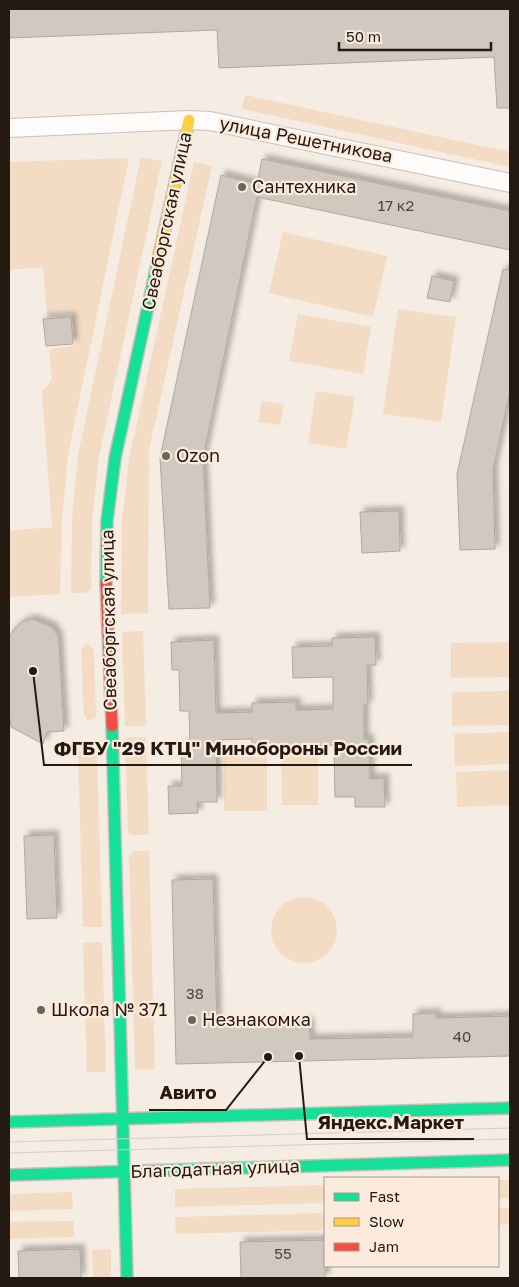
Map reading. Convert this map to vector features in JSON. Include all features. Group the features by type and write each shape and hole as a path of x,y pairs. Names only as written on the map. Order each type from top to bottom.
{"street":[{"name":"улица Решетникова","path":"9,128 189,120 228,123 510,183"},
{"name":"Свеаборгская улица","path":"127,1278 114,766 106,604 108,520 115,458 189,120"},
{"path":"9,1122 510,1108"},
{"name":"Благодатная улица","path":"9,1175 510,1160"}],"shaded area":[{"path":"245,95 510,152 510,167 242,109"},
{"path":"141,157 162,161 99,457 92,520 91,589 85,593 71,593 72,519 78,455"},
{"path":"129,158 68,455 62,519 60,594 9,597 9,531 52,527 42,392 52,380 49,349 75,346 72,313 47,315 43,267 9,270 9,162"},
{"path":"194,162 212,166 149,450 148,613 121,614 122,522 129,459"},
{"path":"283,232 387,256 373,317 269,293"},
{"path":"398,309 456,317 441,422 383,414"},
{"path":"298,314 371,327 363,374 289,361"},
{"path":"316,391 355,397 346,449 308,443"},
{"path":"262,401 284,404 280,425 258,422"},
{"path":"143,631 146,726 125,726 122,632"},
{"path":"509,642 509,677 451,678 451,643"},
{"path":"88,644 94,650 96,715 95,718 88,721 84,716 81,651 84,645"},
{"path":"510,691 510,725 452,726 452,692"},
{"path":"510,732 510,764 455,766 454,734"},
{"path":"128,737 146,737 149,835 128,833 125,740"},
{"path":"78,751 97,751 102,927 83,927"},
{"path":"224,756 267,757 267,811 224,811"},
{"path":"281,756 318,756 318,805 282,805"},
{"path":"510,770 510,805 457,807 456,772"},
{"path":"134,851 149,851 155,1069 135,1070 129,856"},
{"path":"304,897 316,900 327,907 334,918 337,930 334,942 327,953 316,960 304,963 292,960 281,953 274,942 271,930 274,918 281,907 292,900"},
{"path":"102,942 106,1072 87,1072 83,943"},
{"path":"499,1180 510,1180 510,1198 499,1199"},
{"path":"324,1185 324,1203 175,1207 175,1189"},
{"path":"72,1192 73,1209 9,1211 11,1194"},
{"path":"499,1208 510,1208 510,1224 499,1225"},
{"path":"324,1213 324,1230 176,1234 175,1217"},
{"path":"74,1221 74,1237 9,1239 9,1222"},
{"path":"111,1249 111,1278 93,1278 92,1250"}],"building":[{"path":"9,9 510,9 510,108 497,108 494,57 219,68 217,30 9,38"},
{"path":"262,159 510,211 510,250 257,197 203,458 210,608 169,609 160,458 221,175 257,184"},
{"path":"503,269 510,270 510,391 493,469 495,549 460,550 457,474"},
{"path":"432,276 454,281 450,302 427,298"},
{"path":"71,317 73,344 46,346 43,319"},
{"path":"399,511 400,551 362,553 360,512"},
{"path":"32,619 52,627 58,636 59,646 64,731 47,732 43,744 11,727 9,712 9,638 13,630 22,622"},
{"path":"375,637 376,665 367,665 368,704 364,705 364,739 369,739 370,779 384,778 385,807 355,807 355,797 335,797 334,745 252,747 252,739 216,740 217,802 197,802 198,813 169,814 168,786 182,786 181,745 190,745 189,711 180,711 179,670 172,670 171,642 214,640 216,713 252,712 252,703 296,702 296,710 333,709 333,677 293,678 292,647 332,646 332,638"},
{"path":"54,835 57,918 27,919 24,836"},
{"path":"213,879 217,1024 309,1022 310,1039 413,1037 413,1014 436,1013 436,1018 510,1016 510,1056 176,1064 172,880"},
{"path":"324,1240 325,1278 241,1278 240,1242"},
{"path":"80,1249 81,1278 19,1278 18,1251"}],"tram line":[{"path":"9,1142 510,1128"},
{"path":"9,1153 510,1139"}],"traffic: fast":[{"path":"106,583 107,521 115,458 157,265"},
{"path":"112,726 127,1278"},
{"path":"9,1122 510,1108"},
{"path":"9,1175 510,1160"}],"traffic: slow":[{"path":"157,265 189,120"}],"traffic: jam":[{"path":"106,583 112,726"}],"place":[{"name":"Сантехника","path":"242,187"},
{"name":"Ozon","path":"166,456"},
{"name":"ФГБУ \"29 КТЦ\" Минобороны России","path":"33,671"},
{"name":"Школа № 371","path":"41,1010"},
{"name":"Незнакомка","path":"192,1020"},
{"name":"Яндекс.Маркет","path":"299,1056"},
{"name":"Авито","path":"268,1057"}]}
